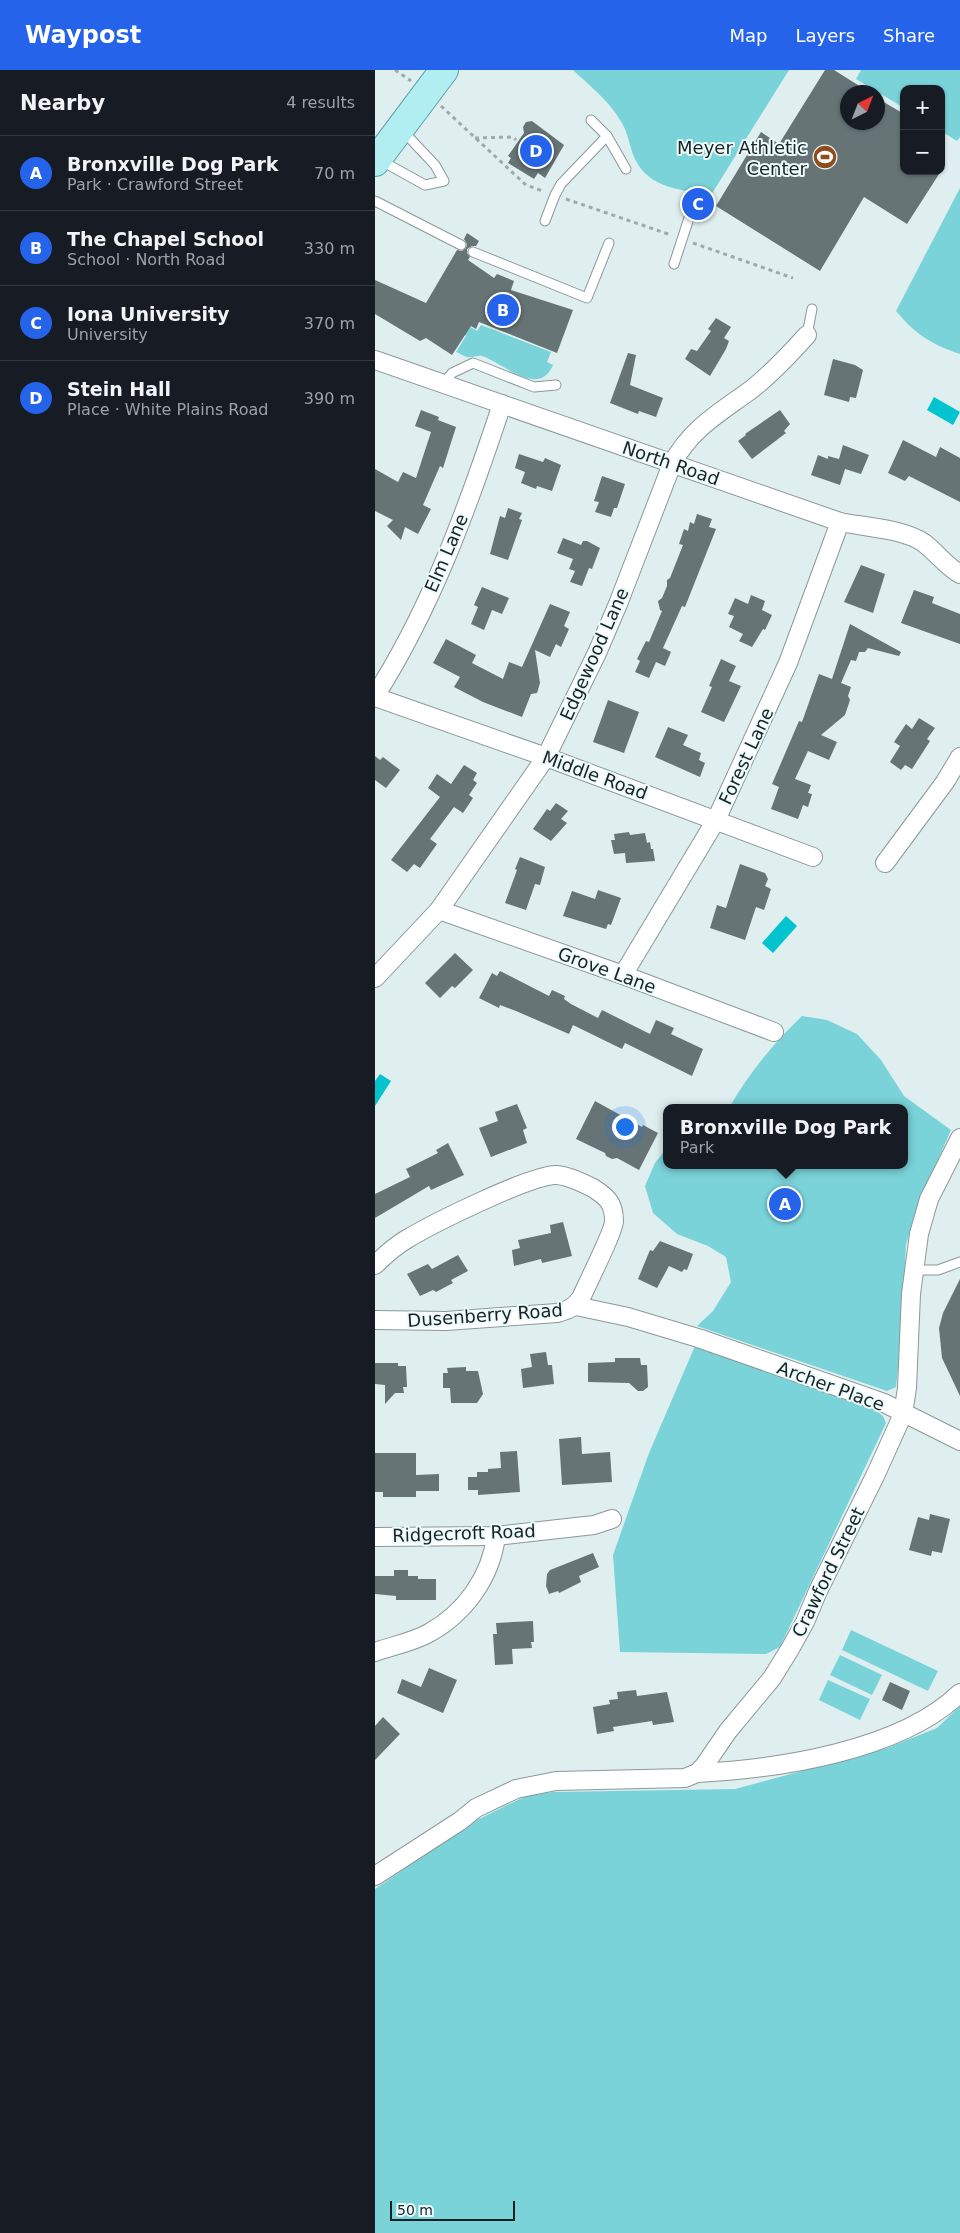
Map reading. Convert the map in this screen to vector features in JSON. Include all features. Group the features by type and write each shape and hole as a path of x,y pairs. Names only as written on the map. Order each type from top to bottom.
{"main road":[{"path":"376,161 444,70"}],"street":[{"name":"Edgewood Lane","path":"375,978 439,910 546,757 607,629 672,464 681,447 712,417 768,375 807,335"},
{"name":"North Road","path":"375,360 840,522 912,537 923,543 960,574"},
{"name":"Elm Lane","path":"375,697 392,669 441,568 481,470 502,404"},
{"name":"Forest Lane","path":"623,975 717,820 788,663 840,522"},
{"name":"Middle Road","path":"375,697 546,757 813,856"},
{"path":"885,863 945,782 960,757"},
{"name":"Grove Lane","path":"439,910 623,975 774,1032"},
{"name":"Crawford Street","path":"697,1773 727,1730 772,1678 790,1650 875,1476 903,1414 907,1388 914,1270 919,1234 929,1199 958,1149"},
{"name":"Dusenberry Road","path":"375,1266 409,1238 498,1194 532,1181 556,1175 569,1178 606,1196 612,1206 614,1224 576,1306 569,1310 557,1313 455,1320 375,1320"},
{"name":"Archer Place","path":"576,1306 628,1317 698,1338 884,1403 960,1441"},
{"name":"Ridgecroft Road","path":"375,1536 496,1536 594,1525 612,1519"},
{"path":"375,1652 428,1634 462,1609 487,1572 494,1552 496,1536"},
{"path":"375,1876 482,1805 517,1789 556,1781 685,1778 697,1773 749,1770 814,1758 873,1742 918,1724 935,1714 960,1693"}],"lane":[{"path":"591,120 607,136 627,169"},
{"path":"376,161 425,185 444,181 435,165 400,128"},
{"path":"545,221 561,184 607,136"},
{"path":"375,201 461,245"},
{"path":"674,264 690,215"},
{"path":"473,252 587,298 609,244"},
{"path":"807,335 813,309"},
{"path":"443,384 452,373 473,363 534,387 556,385"},
{"path":"914,1270 938,1270 960,1262"}],"path":[{"path":"395,70 414,84"},
{"path":"435,101 526,185 793,278"},
{"path":"475,138 513,137 516,140"}],"shaded area":[{"path":"573,70 789,70 711,195 678,189 649,177 635,159 626,131 614,111"},
{"path":"861,70 960,70 960,137 957,141 945,134 945,85 900,85 900,106 885,97 885,85 866,85 856,79"},
{"path":"960,188 960,354 917,333 896,311"},
{"path":"481,325 551,352 547,362 553,365 547,375 539,379 530,379 520,376 482,356 467,357 456,352 466,336 464,334 469,326 477,331"},
{"path":"934,397 960,412 953,425 927,410"},
{"path":"786,916 797,926 773,953 762,943"},
{"path":"802,1016 827,1020 857,1034 881,1060 904,1096 951,1130 923,1194 906,1244 901,1341 896,1387 887,1391 697,1326 713,1311 731,1282 726,1257 708,1246 677,1234 653,1213 645,1186 655,1163 663,1153 663,1169 908,1169 908,1104 732,1104 762,1059"},
{"path":"380,1074 391,1081 375,1106 375,1081"},
{"path":"695,1346 876,1411 883,1416 886,1423 780,1647 766,1654 620,1652 613,1555 649,1453"},
{"path":"851,1630 938,1671 928,1691 842,1650"},
{"path":"840,1655 882,1675 872,1695 830,1675"},
{"path":"828,1680 870,1699 860,1720 819,1700"},
{"path":"960,1706 960,2233 375,2233 375,1889 475,1821 526,1796 553,1792 735,1789 887,1748 937,1728"}],"building":[{"name":"Meyer Athletic Center","path":"825,70 834,70 858,85 840,85 840,130 885,130 885,103 900,112 900,175 938,175 907,224 864,197 820,271 716,206 761,132 779,144"},
{"path":"532,121 564,145 545,178 538,173 534,179 508,163 511,158 508,156 524,133 523,127 526,122"},
{"path":"467,233 479,241 476,246 467,249 470,257 468,260 494,278 497,274 514,281 511,290 573,310 557,353 479,322 476,329 471,326 452,355 426,338 420,341 375,314 375,280 426,303 457,250 462,251 466,248 467,244 464,239"},
{"path":"716,318 731,327 724,338 729,341 726,349 710,376 685,359 691,349 697,351 711,331 708,329"},
{"path":"628,353 636,355 630,385 663,398 656,417 639,411 638,414 610,403"},
{"path":"833,359 855,365 863,370 856,398 850,397 849,402 824,395"},
{"path":"421,410 439,417 438,420 456,427 443,468 440,466 423,505 431,509 418,534 405,527 401,540 387,526 393,520 375,511 375,469 398,482 403,472 416,478 431,432 415,426"},
{"path":"780,410 790,424 784,431 786,433 752,459 738,441"},
{"path":"903,440 936,457 940,447 960,458 960,502 909,476 905,481 888,473"},
{"path":"843,445 869,455 861,474 845,469 840,485 811,475 818,455 828,459 828,456 839,459"},
{"path":"519,454 543,462 545,458 561,465 552,491 537,486 536,489 521,483 525,472 515,468"},
{"path":"602,476 625,484 617,508 614,508 611,517 595,512 599,502 594,501"},
{"path":"508,508 522,513 519,519 522,520 508,560 490,554 500,516 505,518"},
{"path":"697,514 712,519 709,527 716,529 685,607 682,606 663,648 671,652 665,666 656,662 649,678 635,672 640,661 637,659 646,641 649,642 662,611 658,601 662,598 667,586 667,580 670,578 683,545 679,544 684,529 688,531 690,522 694,524"},
{"path":"563,538 581,545 583,541 587,541 600,548 592,569 589,568 582,586 570,582 575,571 569,569 573,559 557,553"},
{"path":"861,565 885,574 873,613 844,602"},
{"path":"482,587 509,598 502,614 492,610 484,630 471,624 478,607 474,605"},
{"path":"914,590 934,597 932,603 960,614 960,644 901,623"},
{"path":"751,595 765,601 762,610 772,615 765,630 763,629 752,647 739,641 743,634 729,627 734,616 728,614 735,598 748,604"},
{"path":"550,604 570,612 564,626 569,629 561,647 556,644 550,657 535,650 540,683 537,693 531,694 522,717 483,702 454,687 460,677 433,663 446,639 476,655 472,663 503,679 509,662 522,667"},
{"path":"850,624 901,652 899,656 868,648 865,652 859,652 856,661 851,660 841,683 851,687 848,696 850,700 845,715 821,735 837,742 829,760 808,751 795,779 811,785 808,793 812,794 808,807 803,805 798,819 771,809 779,787 772,784 799,721 802,722 819,674 832,679"},
{"path":"721,659 736,666 729,681 741,686 724,722 701,712 712,687 709,686"},
{"path":"608,700 639,712 624,753 593,742"},
{"path":"919,718 935,728 927,739 930,741 912,769 905,765 901,770 890,762 900,746 894,742 906,724 912,729"},
{"path":"668,727 688,735 683,745 701,753 699,760 705,763 700,777 655,757"},
{"path":"375,756 380,760 383,757 400,770 386,788 375,780"},
{"path":"464,765 477,773 473,780 477,783 469,795 473,798 463,813 454,807 430,839 437,844 420,868 414,864 407,872 391,860 440,797 428,788 437,774 451,784"},
{"path":"556,803 568,811 561,819 567,823 551,841 533,829 547,809 550,811"},
{"path":"629,832 630,835 645,833 647,843 650,842 651,849 653,849 655,861 626,863 625,853 614,854 611,840 615,840 614,834"},
{"path":"520,857 545,867 540,885 535,884 526,910 505,903"},
{"path":"740,864 765,873 768,879 765,886 771,889 764,910 756,907 745,940 710,928 717,905 726,908"},
{"path":"598,890 621,898 611,925 608,924 606,929 563,916 572,891 595,899"},
{"path":"455,953 473,970 455,988 452,986 440,998 425,983"},
{"path":"500,971 549,996 552,990 565,996 564,999 571,1004 598,1018 602,1010 650,1034 656,1020 674,1028 671,1034 703,1049 692,1076 625,1043 622,1049 573,1025 569,1034 500,1005 499,1008 479,998 492,973 497,976"},
{"path":"595,1101 642,1127 643,1125 658,1133 639,1170 617,1158 612,1159 606,1156 605,1153 576,1139"},
{"path":"517,1104 527,1128 523,1130 527,1143 491,1157 479,1128 498,1121 495,1112"},
{"path":"448,1143 464,1175 431,1190 429,1186 375,1218 375,1194 410,1177 406,1169 438,1153 436,1150"},
{"path":"563,1222 572,1256 542,1263 541,1259 514,1266 512,1250 520,1248 518,1240 551,1233 550,1225"},
{"path":"660,1241 693,1254 687,1270 684,1269 682,1272 669,1266 657,1288 638,1279 650,1250 653,1251"},
{"path":"458,1255 468,1271 451,1280 453,1283 436,1292 433,1290 420,1296 407,1274 428,1264 432,1269"},
{"path":"960,1279 960,1396 942,1358 939,1328 943,1313"},
{"path":"546,1352 548,1365 552,1365 554,1384 523,1388 521,1369 532,1367 530,1354"},
{"path":"615,1358 640,1358 641,1365 647,1365 648,1387 643,1391 638,1391 629,1383 588,1382 588,1363 615,1362"},
{"path":"375,1363 398,1363 398,1366 406,1366 407,1387 403,1387 404,1393 395,1393 385,1404 385,1385 375,1384"},
{"path":"466,1367 466,1371 478,1371 483,1394 477,1403 451,1403 450,1388 443,1388 443,1373 448,1373 447,1368"},
{"path":"581,1437 582,1454 610,1452 612,1482 562,1485 559,1439"},
{"path":"517,1451 520,1492 478,1495 478,1490 468,1490 468,1477 477,1477 477,1472 488,1472 488,1469 501,1468 500,1452"},
{"path":"375,1453 416,1453 416,1475 439,1474 439,1491 416,1491 416,1497 383,1497 383,1492 375,1492"},
{"path":"930,1514 950,1519 942,1553 932,1551 931,1556 909,1550 918,1517 929,1520"},
{"path":"593,1553 599,1567 579,1576 581,1582 559,1593 558,1591 549,1594 546,1586 547,1574 550,1570"},
{"path":"394,1570 408,1570 408,1576 418,1576 418,1579 436,1579 436,1600 396,1600 396,1596 375,1594 375,1576 394,1576"},
{"path":"533,1621 534,1642 531,1642 532,1648 512,1649 513,1664 495,1665 493,1634 497,1634 496,1623"},
{"path":"429,1668 457,1680 443,1713 397,1693 402,1679 421,1687"},
{"path":"890,1682 910,1691 902,1710 882,1700"},
{"path":"636,1690 637,1696 667,1692 674,1722 653,1725 652,1721 613,1727 614,1731 597,1734 593,1707 610,1704 609,1700 618,1699 617,1692"},
{"path":"383,1717 400,1734 375,1760 375,1726"}],"place":[{"name":"Stein Hall","path":"536,151"},
{"name":"Meyer Athletic Center","path":"825,157"},
{"name":"Iona University","path":"698,204"},
{"name":"The Chapel School","path":"503,310"},
{"name":"Bronxville Dog Park","path":"785,1204"}]}
